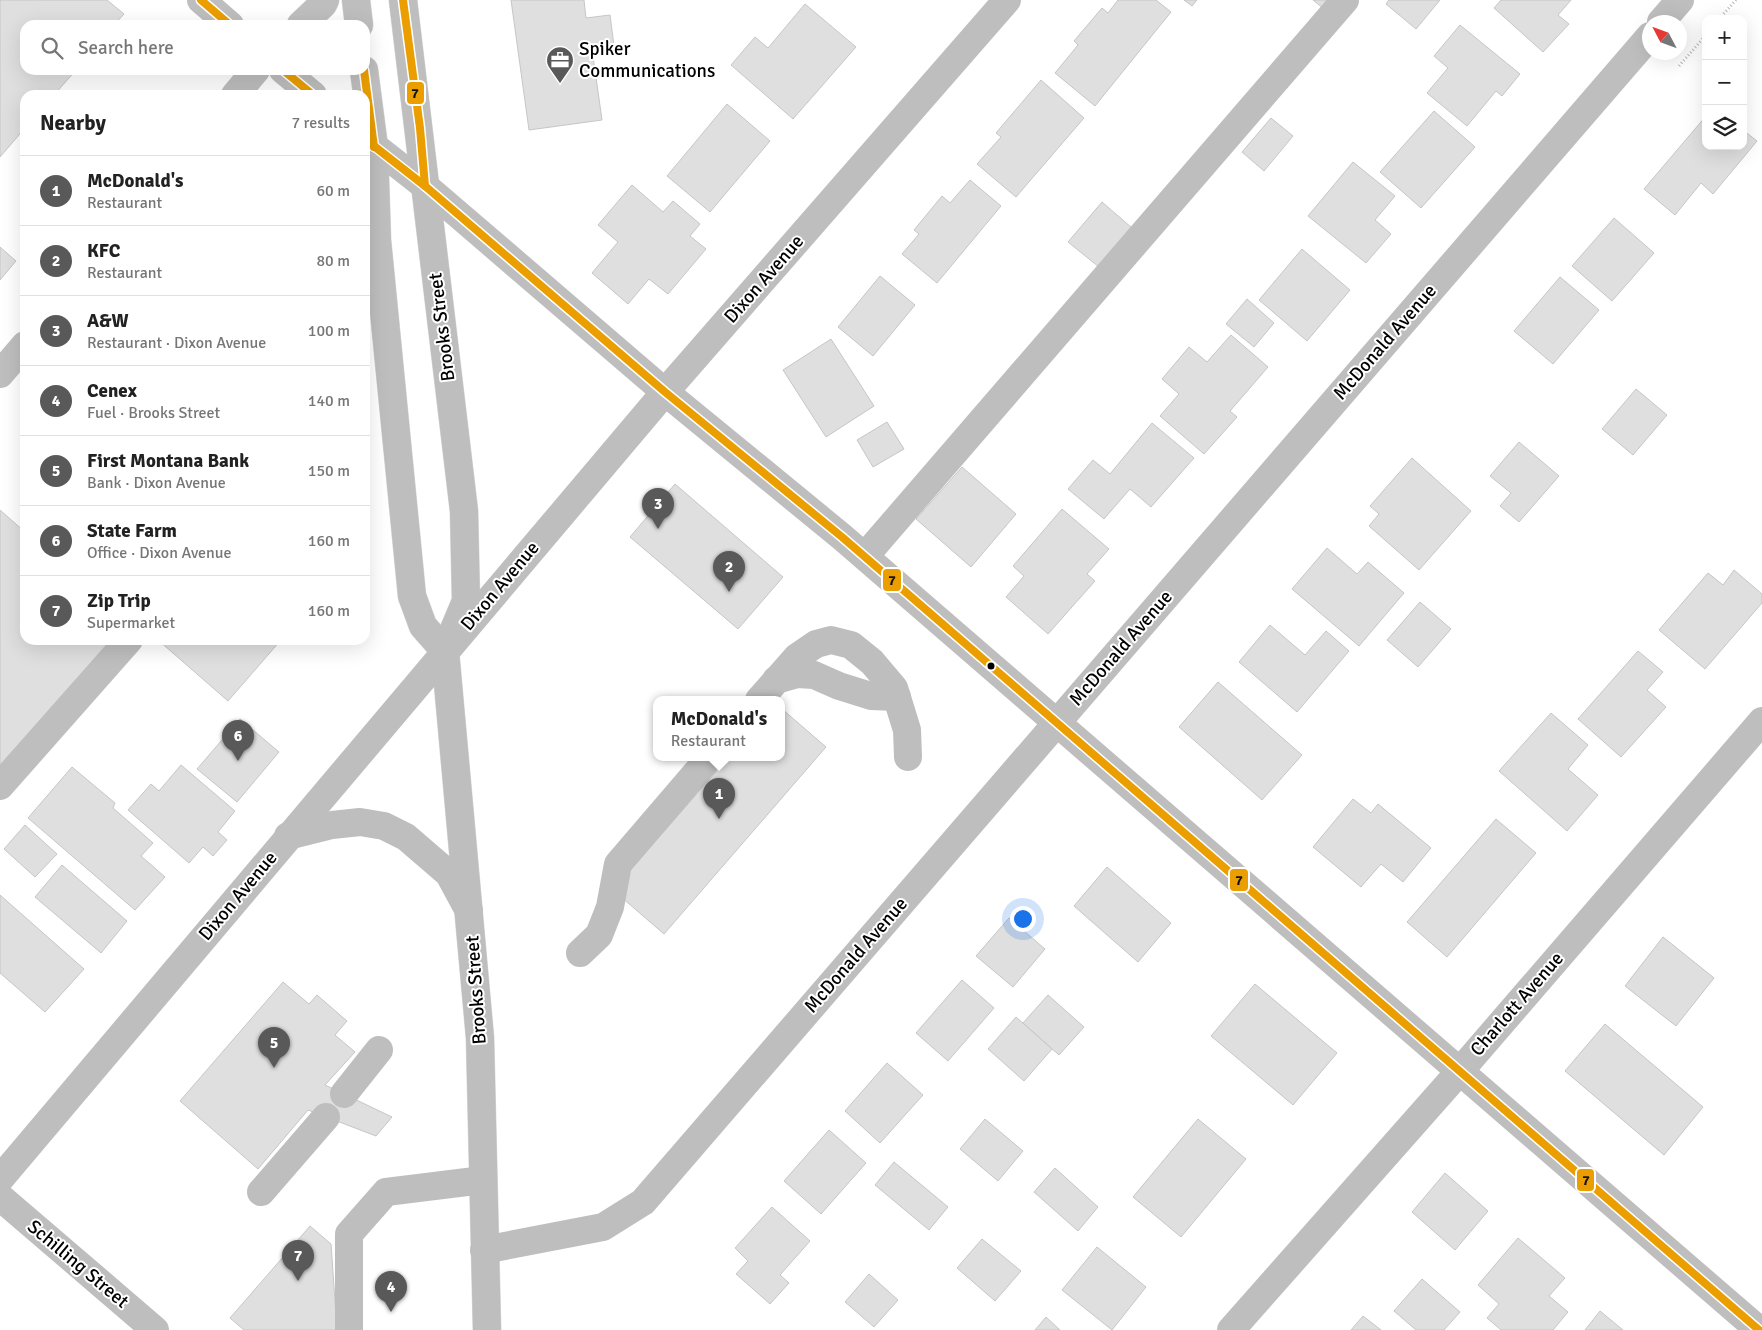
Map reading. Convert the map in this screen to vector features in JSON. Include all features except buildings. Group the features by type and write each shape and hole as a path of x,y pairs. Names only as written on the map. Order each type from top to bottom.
{"main road":[{"path":"201,0 224,20"},
{"path":"306,20 325,0"},
{"path":"356,0 358,20"},
{"name":"Brooks Street","path":"403,0 420,128 425,186 464,511 466,601 446,651 480,1038 487,1330"},
{"name":"Dixon Avenue","path":"0,1178 665,392 1007,0"},
{"path":"865,556 1345,0"},
{"path":"1667,15 1680,0"},
{"name":"McDonald Avenue","path":"484,1250 603,1227 642,1202 1642,45"},
{"path":"239,90 252,75"},
{"path":"289,75 307,90"},
{"path":"364,75 366,90"},
{"path":"370,143 425,186 665,392 865,556 1759,1330"},
{"path":"370,143 377,240 412,596 423,626 446,651"},
{"path":"0,374 20,351"},
{"path":"768,690 797,657 816,644 831,640 851,645 872,662 894,688 907,730 908,757"},
{"path":"0,786 124,645"},
{"path":"768,690 797,674 814,675 839,686 871,696 897,697"},
{"name":"Charlott Avenue","path":"1230,1330 1460,1071 1762,721"},
{"path":"580,953 599,934 610,907 618,864 707,761"},
{"path":"288,836 332,825 360,822 384,826 406,837 449,874 469,911"},
{"path":"344,1094 379,1050"},
{"path":"261,1192 326,1116"},
{"path":"349,1330 349,1234 386,1192 483,1180"},
{"name":"Schilling Street","path":"0,1197 156,1330"}],"path":[{"path":"1723,15 1736,0"},
{"path":"1678,66 1702,39"}],"transit line":[{"name":"7","path":"201,0 224,20"},
{"name":"7","path":"403,0 420,128 425,186"},
{"name":"7","path":"289,75 307,90"},
{"name":"7","path":"365,75 367,90"},
{"name":"7","path":"370,116 374,147"},
{"name":"7","path":"370,143 425,186 665,392 842,537 1759,1330"}],"place":[{"name":"Spiker Communications","path":"560,84"},
{"name":"A&W","path":"658,529"},
{"name":"KFC","path":"729,592"},
{"name":"State Farm","path":"238,761"},
{"name":"McDonald's","path":"719,819"},
{"name":"First Montana Bank","path":"274,1068"},
{"name":"Zip Trip","path":"298,1281"},
{"name":"Cenex","path":"391,1312"}]}
